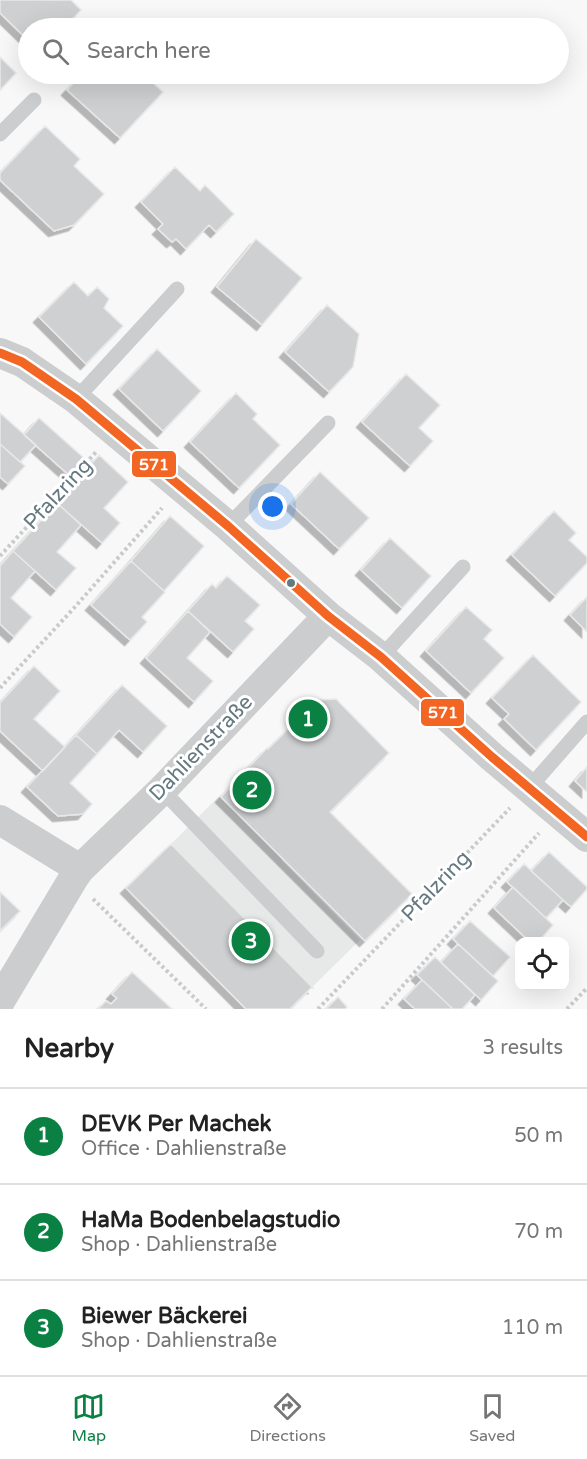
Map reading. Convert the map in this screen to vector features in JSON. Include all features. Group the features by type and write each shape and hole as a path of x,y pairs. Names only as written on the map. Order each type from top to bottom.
{"street":[{"path":"0,353 22,362 76,399 182,486 328,616 381,657 492,757 587,837"},
{"name":"Dahlienstraße","path":"0,1001 76,874 162,790 328,616"},
{"path":"0,820 76,874"}],"lane":[{"path":"0,134 34,100"},
{"path":"76,399 177,289"},
{"path":"228,526 328,423"},
{"path":"381,657 463,567"},
{"path":"529,788 587,722"},
{"path":"162,790 317,951"}],"path":[{"name":"Pfalzring","path":"0,556 116,432"},
{"path":"0,688 182,486"},
{"name":"Pfalzring","path":"318,1009 529,788"},
{"path":"382,1009 558,812"},
{"path":"76,874 206,1009"},
{"path":"567,1009 587,988"}],"shaded area":[{"path":"336,699 389,753 281,860 360,940 290,1009 149,866 318,700"}],"building":[{"path":"0,0 71,0 81,10 73,18 18,18 18,30 0,13"},
{"path":"0,57 16,73 0,90"},
{"path":"73,84 154,84 163,92 120,138 67,90"},
{"path":"45,126 80,159 74,166 104,194 74,225 54,231 0,180 0,173"},
{"path":"175,167 200,191 205,185 234,214 216,232 209,225 186,249 176,239 172,242 158,229 163,224 141,202"},
{"path":"256,239 302,278 262,325 217,287"},
{"path":"74,282 88,296 97,287 109,299 104,308 123,326 86,364 39,317"},
{"path":"327,305 359,334 353,367 329,392 285,352"},
{"path":"157,349 201,391 163,431 119,389"},
{"path":"406,374 440,405 419,428 433,441 410,466 362,422"},
{"path":"236,393 257,414 253,419 280,445 239,488 190,442"},
{"path":"0,413 36,445 20,462 0,444"},
{"path":"39,418 85,459 70,476 24,435"},
{"path":"0,444 25,466 8,484 0,477"},
{"path":"99,455 128,482 104,508 120,523 102,543 57,503"},
{"path":"320,472 369,518 339,549 291,504"},
{"path":"57,503 81,525 57,552 76,568 56,590 13,551"},
{"path":"554,511 576,533 569,540 587,557 587,563 555,596 512,555"},
{"path":"170,516 204,546 164,591 131,561"},
{"path":"390,538 431,576 402,608 361,570"},
{"path":"13,551 35,571 11,598 32,617 14,637 0,624 0,566"},
{"path":"131,561 165,592 142,617 147,622 130,640 91,605"},
{"path":"227,576 260,605 245,621 254,629 233,652 188,611 212,584 216,588"},
{"path":"587,597 587,632 570,615"},
{"path":"466,607 492,630 484,639 504,658 471,693 426,651"},
{"path":"188,611 210,632 187,658 213,681 194,702 146,658"},
{"path":"533,655 581,702 536,750 504,719 509,714 492,698"},
{"path":"34,666 60,691 34,719 65,747 43,771 0,731 0,703"},
{"path":"122,685 167,726 143,752 119,730 97,754 76,735"},
{"path":"336,699 389,753 330,812 412,894 365,941 221,797 267,748 318,700"},
{"path":"76,735 97,754 70,783 92,804 83,814 58,816 27,787"},
{"path":"587,767 587,792 575,781"},
{"path":"171,844 313,988 290,1009 246,1009 126,888"},
{"path":"549,852 587,887 571,907 531,871"},
{"path":"524,864 563,900 546,918 507,882"},
{"path":"513,887 553,925 542,937 525,937 494,908"},
{"path":"0,892 20,911 0,931"},
{"path":"470,921 510,957 493,976 453,939"},
{"path":"458,944 498,981 481,1000 441,962"},
{"path":"435,957 475,995 462,1009 453,1009 417,975"},
{"path":"132,972 172,1009 98,1009 106,1001 111,1004 117,998 112,994"},
{"path":"422,980 453,1009 415,1009 404,999"},
{"path":"338,997 347,1007 345,1009 326,1009"}],"transit line":[{"name":"571","path":"0,353 22,362 76,399 228,526 328,616 381,657 492,757 587,837"}],"place":[{"name":"DEVK Per Machek","path":"308,719"},
{"name":"HaMa Bodenbelagstudio","path":"252,790"},
{"name":"Biewer Bäckerei","path":"251,941"}]}
